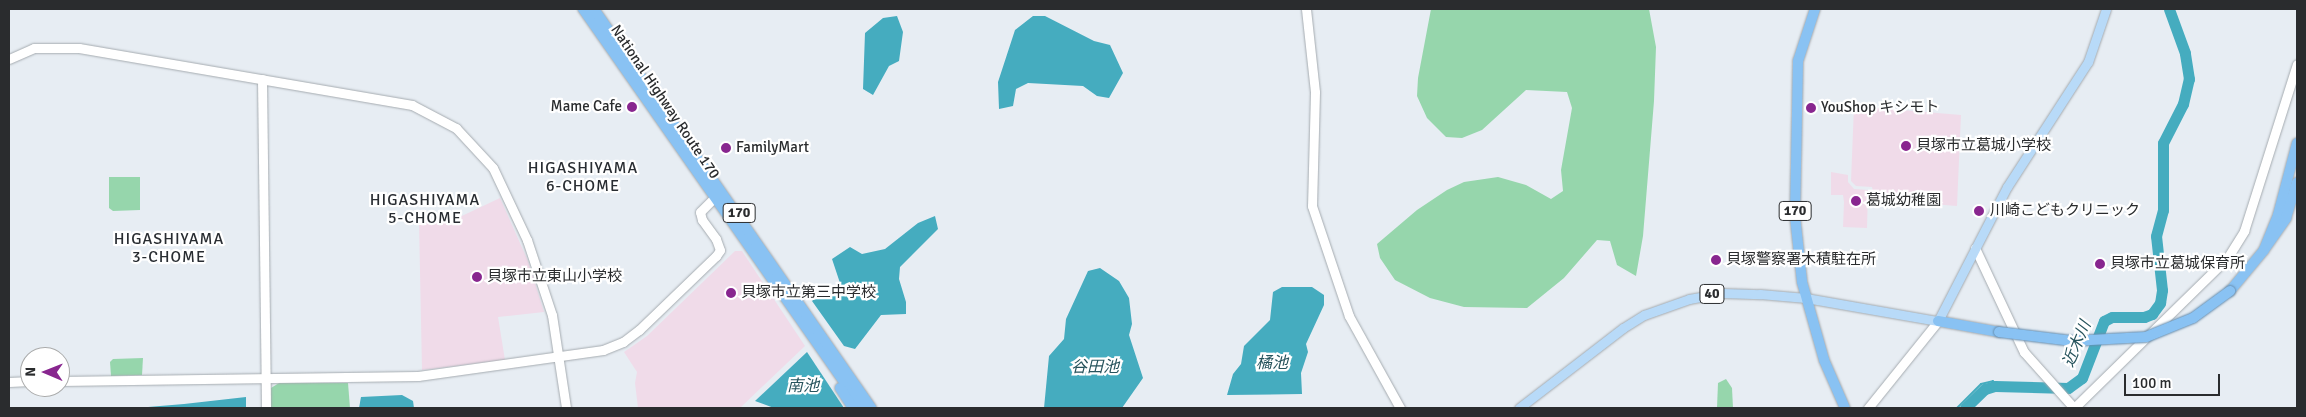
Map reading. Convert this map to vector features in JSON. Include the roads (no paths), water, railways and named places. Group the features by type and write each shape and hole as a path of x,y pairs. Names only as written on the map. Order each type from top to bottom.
{"highway":[{"name":"National Highway Route 170","path":"583,9 599,23 723,190 871,408"},
{"name":"National Highway Route 170","path":"594,9 599,23 713,198 862,408"},
{"name":"170","path":"1815,9 1801,48 1798,75 1794,202 1806,298 1824,360 1845,408"},
{"path":"2264,250 2278,215 2297,143"},
{"path":"1938,321 2000,332 2072,341 2146,336 2194,318 2230,291 2264,250 2286,218 2297,183"},
{"path":"808,313 880,408"},
{"path":"832,366 833,376 852,408"}],"main road":[{"path":"1938,321 2007,187 2088,62 2106,9"},
{"name":"40","path":"1519,408 1608,337 1664,307 1723,293 1806,298 1938,321"}],"street":[{"path":"1306,9 1315,92 1312,206 1348,316 1400,408"},
{"path":"9,59 34,48 67,46 412,105 456,128 478,148 493,168 527,240 543,282 559,356 566,408"},
{"path":"1974,248 2024,352 2074,408 2228,257 2244,231 2297,64"},
{"path":"262,79 266,408"},
{"path":"70,381 440,374 603,350 623,342 710,262 720,250 700,212 723,190"},
{"path":"1868,408 1938,321"}],"water":[{"path":"897,16 903,32 899,61 889,66 873,95 863,89 865,33 883,18"},
{"path":"1033,16 1045,16 1094,41 1110,45 1123,73 1109,98 1097,96 1083,86 1028,83 1016,89 1013,106 999,109 998,82 1015,30"},
{"path":"935,216 938,229 900,267 899,279 906,302 906,314 881,315 855,349 844,346 812,301 823,291 837,294 842,289 832,259 850,247 862,254 885,249 918,223"},
{"name":"谷田池","path":"1100,268 1119,281 1129,298 1132,324 1129,335 1143,378 1122,408 1044,408 1049,356 1064,339 1066,319 1088,271"},
{"name":"橘池","path":"1282,287 1312,287 1324,295 1324,305 1306,344 1308,352 1301,373 1302,394 1227,395 1233,374 1241,364 1244,346 1270,320 1273,292"},
{"name":"南池","path":"807,352 844,408 774,408 755,401"},
{"path":"402,395 413,401 414,408 359,408 361,397"},
{"path":"246,397 246,408 136,408 184,404"}],"waterway":[{"name":"近木川","path":"1965,408 1985,389 1995,386 2068,388 2082,378 2104,321 2112,317 2144,317 2152,314 2160,303 2162,290 2156,236 2163,210 2163,143 2183,104 2189,79 2185,53 2169,9"},
{"path":"1957,408 1981,384 1993,381 1995,386"}],"place":[{"name":"Mame Cafe","path":"632,107"},
{"name":"YouShop キシモト","path":"1811,108"},
{"name":"貝塚市立葛城小学校","path":"1906,146"},
{"name":"FamilyMart","path":"726,148"},
{"name":"葛城幼稚園","path":"1856,201"},
{"name":"川崎こどもクリニック","path":"1979,211"},
{"name":"貝塚警察署木積駐在所","path":"1716,260"},
{"name":"貝塚市立葛城保育所","path":"2100,264"},
{"name":"貝塚市立東山小学校","path":"477,277"},
{"name":"貝塚市立第三中学校","path":"731,293"}],"district":[{"name":"HIGASHIYAMA 6-CHOME","path":"583,177"},
{"name":"HIGASHIYAMA 5-CHOME","path":"425,209"},
{"name":"HIGASHIYAMA 3-CHOME","path":"169,248"}]}
